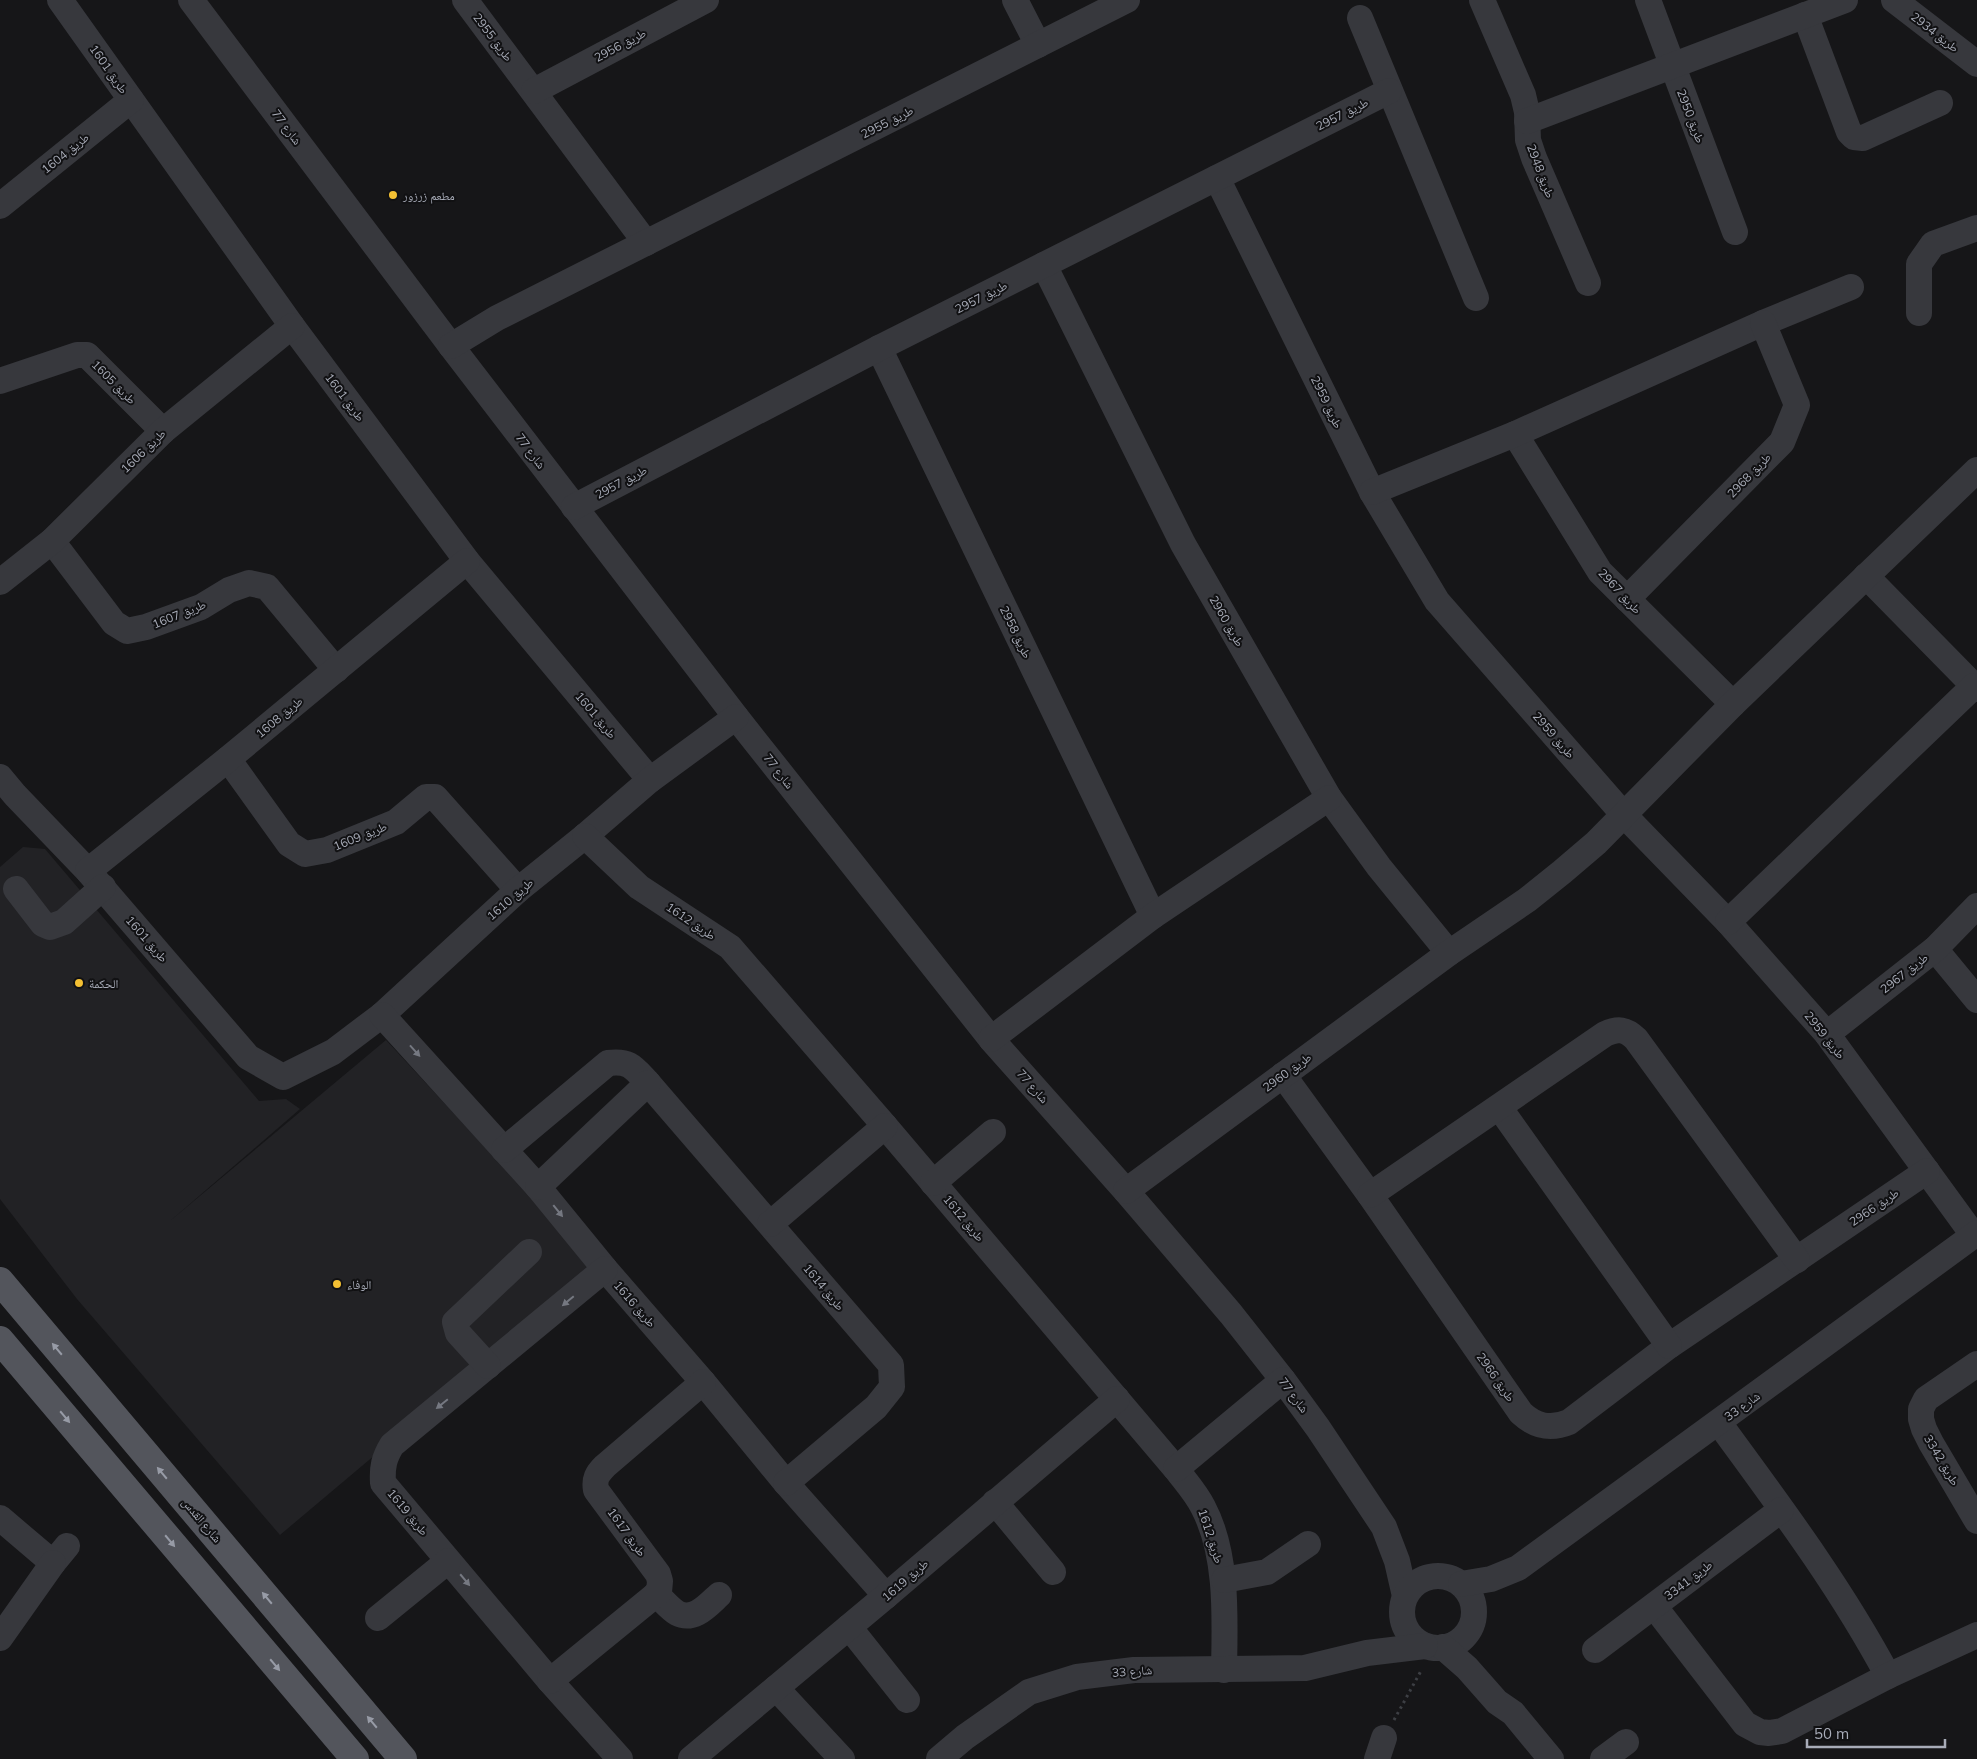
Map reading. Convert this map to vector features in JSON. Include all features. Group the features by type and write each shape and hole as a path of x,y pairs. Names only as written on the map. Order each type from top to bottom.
{"main road":[{"name":"شارع القدس","path":"0,1281 403,1759"},
{"path":"0,1340 355,1759"}],"street":[{"name":"طريق 1601","path":"60,0 292,326 467,561 650,780"},
{"name":"شارع 77","path":"191,0 574,507 736,717 991,1039 1126,1191 1231,1314 1324,1436 1384,1527 1410,1553 1450,1580"},
{"name":"طريق 2955","path":"465,0 646,243"},
{"name":"طريق 2956","path":"534,91 706,0"},
{"path":"1015,0 1038,45"},
{"name":"طريق 2955","path":"451,346 497,318 1127,0"},
{"name":"طريق 2948","path":"1482,0 1523,95 1528,140 1534,158 1588,283"},
{"name":"طريق 2950","path":"1648,0 1735,232"},
{"path":"1527,121 1845,0"},
{"name":"طريق 2934","path":"1894,0 1972,52"},
{"path":"1805,15 1849,132 1854,137 1863,138 1940,103"},
{"path":"1360,18 1476,298"},
{"name":"طريق 2957","path":"574,507 879,348 1390,91"},
{"name":"طريق 1604","path":"0,206 131,100"},
{"name":"طريق 2959","path":"1217,178 1372,492 1437,602 1624,814 1728,922 1827,1034 1975,1234"},
{"path":"1919,313 1919,264 1923,258 1933,244 1977,228"},
{"name":"طريق 2960","path":"1044,265 1183,544 1329,798 1379,867 1448,953"},
{"path":"1372,492 1515,434 1762,323 1851,287"},
{"name":"طريق 2968","path":"1627,599 1782,442 1797,405 1762,323"},
{"name":"طريق 1606","path":"0,582 52,541 163,431 292,326"},
{"name":"طريق 2958","path":"879,348 1153,916"},
{"name":"طريق 1605","path":"0,381 77,354 87,355 163,431"},
{"name":"طريق 2967","path":"1515,434 1600,572 1733,704"},
{"path":"1624,814 1733,704 1977,470"},
{"name":"طريق 1607","path":"52,541 114,623 127,631 146,627 201,607 229,590 249,583 267,586 336,670"},
{"name":"طريق 1608","path":"16,890 43,924 50,927 64,922 96,879 228,760 467,561"},
{"path":"1728,922 1976,687 1866,576"},
{"name":"طريق 1610","path":"283,1077 333,1052 382,1014 518,890 650,780 736,717"},
{"name":"طريق 1609","path":"228,760 290,844 305,854 327,850 396,822 426,797 435,797 518,890"},
{"name":"طريق 1601","path":"5,793 96,879 248,1057 283,1077"},
{"path":"991,1039 1153,916 1329,798"},
{"name":"طريق 2960","path":"1126,1191 1448,953 1527,900 1589,848 1624,814"},
{"name":"طريق 1612","path":"585,836 639,887 730,947 885,1126 1176,1469 1203,1507 1212,1529 1224,1580 1224,1670"},
{"name":"طريق 2967","path":"1827,1034 1935,949 1977,906"},
{"path":"1935,949 1977,1000"},
{"name":"طريق 1616","path":"382,1014 538,1187 786,1483 886,1596"},
{"path":"1370,1195 1605,1034 1613,1030 1622,1030 1630,1033 1636,1039 1797,1260"},
{"name":"طريق 1614","path":"504,1150 608,1063 624,1062 630,1064 891,1365 892,1388 876,1407 786,1483"},
{"name":"طريق 2966","path":"1283,1074 1370,1195 1521,1413 1535,1423 1552,1427 1569,1422 1669,1346 1927,1171"},
{"path":"538,1187 648,1083"},
{"path":"1499,1107 1669,1346"},
{"path":"770,1224 885,1126"},
{"path":"933,1183 993,1132"},
{"name":"شارع 33","path":"1450,1580 1491,1579 1518,1568 1719,1423 1975,1234"},
{"path":"488,1366 458,1333 455,1322 529,1252"},
{"name":"طريق 1619","path":"605,1269 392,1445 382,1467 383,1483 550,1681 620,1759"},
{"name":"طريق 3342","path":"1977,1364 1926,1399 1921,1409 1924,1430 1977,1520"},
{"path":"1176,1469 1283,1380"},
{"name":"طريق 1617","path":"656,1594 659,1592 660,1581 658,1574 596,1490 594,1482 597,1473 703,1382"},
{"name":"طريق 1619","path":"697,1757 1117,1399"},
{"path":"1719,1423 1806,1543 1850,1608 1888,1676"},
{"path":"995,1502 1053,1572"},
{"name":"طريق 3341","path":"1596,1650 1781,1510"},
{"path":"0,1518 60,1555 0,1638"},
{"name":"شارع 77","path":"1384,1527 1397,1561 1403,1604"},
{"path":"1224,1580 1267,1572 1308,1544"},
{"path":"378,1618 448,1561"},
{"name":"شارع 33","path":"1471,1621 1505,1574"},
{"path":"1512,1713 1505,1695 1482,1663 1471,1621 1468,1591 1450,1580 1423,1579 1416,1583 1403,1604 1406,1629 1417,1642 1434,1647 1467,1668 1497,1702 1512,1713 1551,1759"},
{"path":"550,1681 656,1594 676,1613 684,1615 696,1615 719,1595"},
{"name":"شارع 33","path":"1348,1658 1377,1638 1403,1604"},
{"path":"1654,1606 1745,1724 1752,1729 1769,1733 1788,1728 1888,1676 1977,1635"},
{"path":"1434,1647 1461,1640 1471,1621"},
{"path":"849,1627 907,1700"},
{"name":"شارع 33","path":"939,1759 965,1737 1029,1692 1077,1677 1134,1670 1305,1668 1386,1650 1434,1647"},
{"path":"776,1688 842,1759"},
{"path":"1603,1759 1626,1742"}],"path":[{"path":"1381,1749 1434,1647"}],"shaded area":[{"name":"الوفاء","path":"23,847 45,849 259,1101 286,1099 300,1109 170,1221 386,1040 597,1268 280,1535 77,1299 0,1199 0,867"}],"place":[{"name":"مطعم زرزور","path":"393,195"},
{"name":"الحكمة","path":"79,983"},
{"name":"الوفاء","path":"337,1284"}]}
